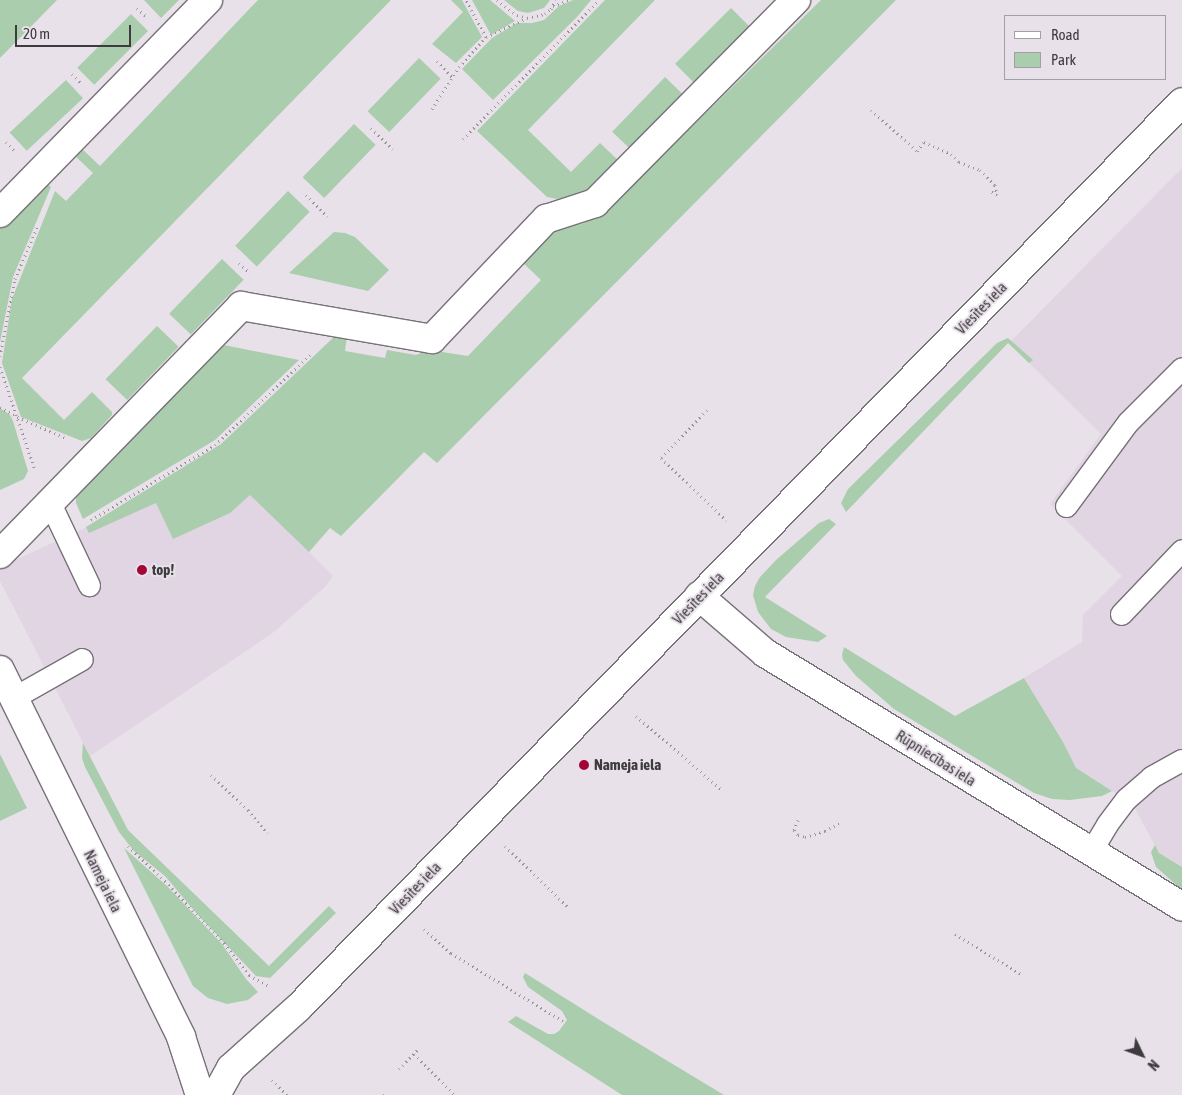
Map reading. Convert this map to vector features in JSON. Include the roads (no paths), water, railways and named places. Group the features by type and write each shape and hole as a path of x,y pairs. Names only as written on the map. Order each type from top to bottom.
{"street":[{"path":"0,213 208,0"},
{"path":"0,554 241,306 432,340 546,219 595,203 796,0"},
{"name":"Viesītes iela","path":"216,1095 231,1068 299,1007 1182,102"},
{"name":"Rūpniecības iela","path":"699,596 765,652 994,794 1182,907"},
{"name":"Nameja iela","path":"0,670 181,1037 200,1095"}],"lane":[{"path":"1066,506 1128,422 1182,368"},
{"path":"50,503 89,584"},
{"path":"1121,614 1182,550"},
{"path":"13,698 82,659"},
{"path":"1091,851 1107,824 1126,799 1151,777 1182,760"}],"place":[{"name":"top!","path":"142,570"},
{"name":"Nameja iela","path":"584,765"}]}
